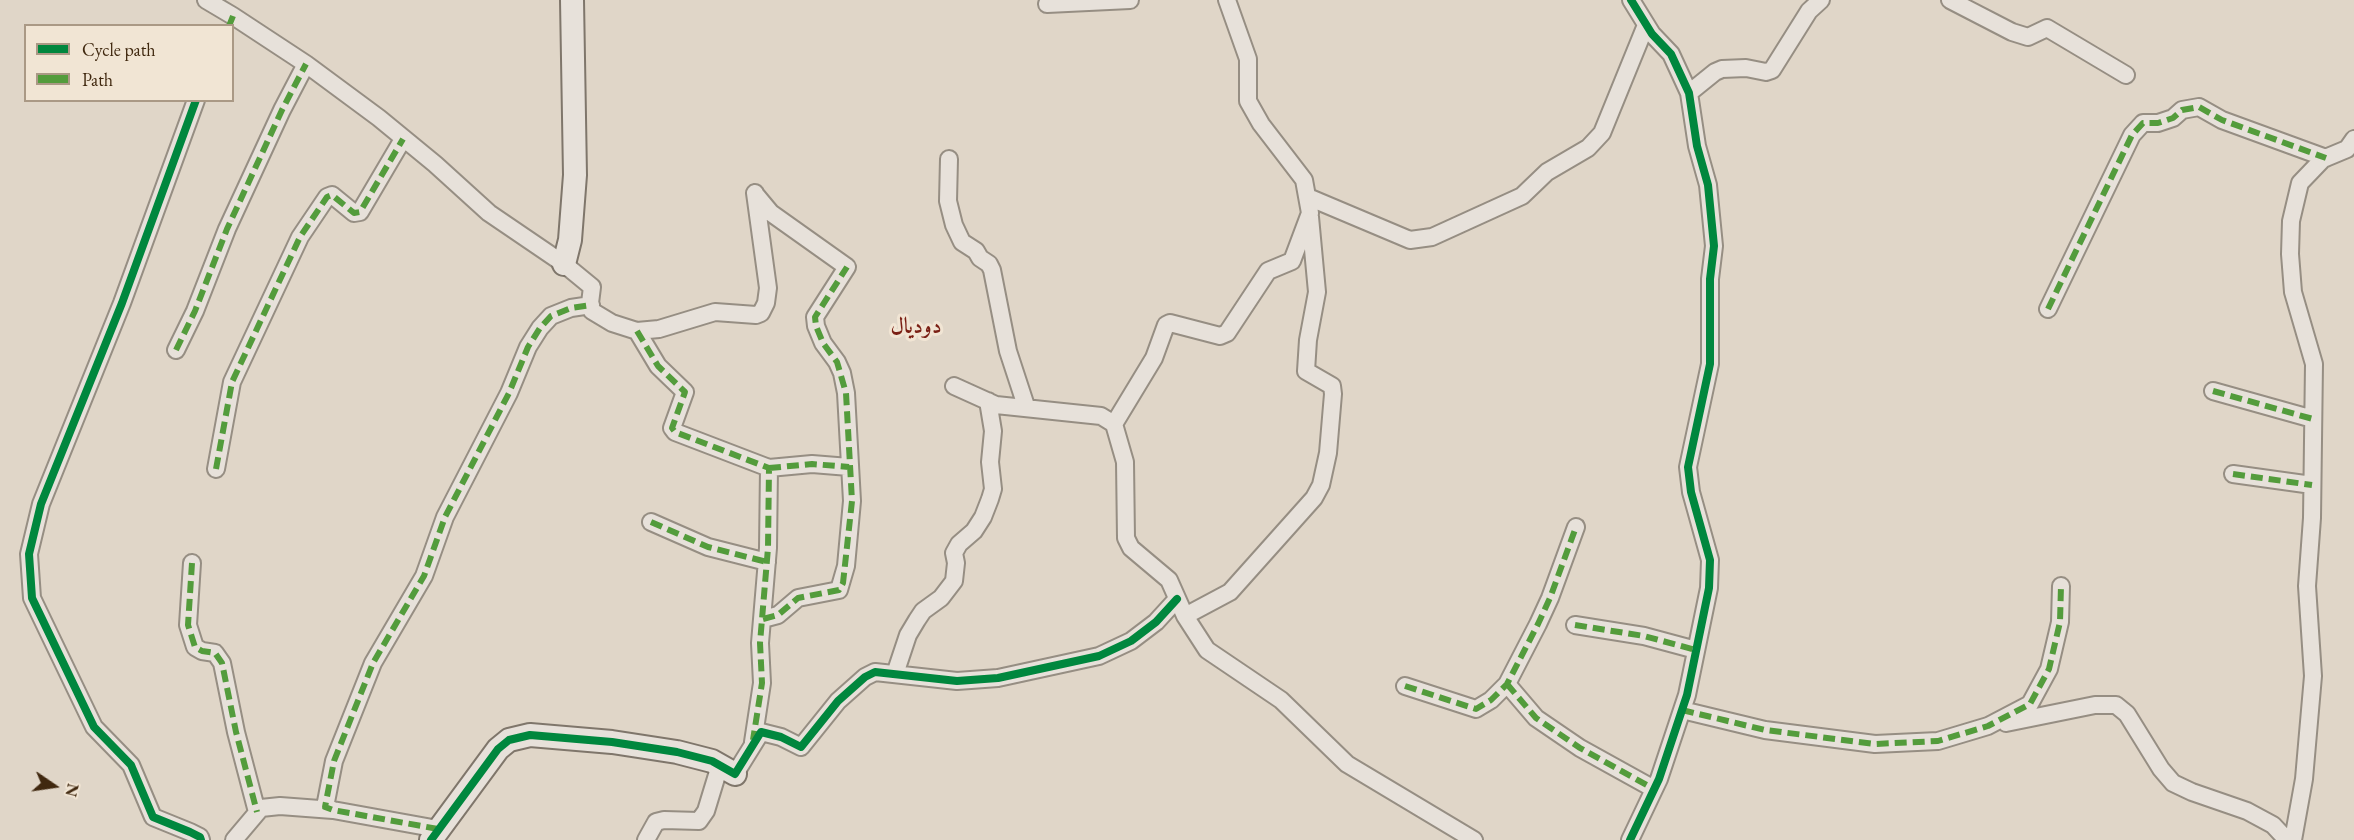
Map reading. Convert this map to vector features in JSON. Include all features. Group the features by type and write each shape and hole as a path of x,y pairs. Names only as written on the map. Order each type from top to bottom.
{"street":[{"path":"206,0 231,21 306,64 379,118 489,213 564,264 592,287 592,311 612,323 638,331 659,329 715,312 756,315 761,313 766,303 768,288 755,193 771,213 847,267 815,317 823,343 842,373 846,393 852,501 846,566 839,590 798,598 778,615 763,619"},
{"path":"564,264 570,240 575,175 573,0"},
{"path":"1047,4 1130,0"},
{"path":"1185,616 1230,592 1314,498 1321,485 1328,453 1333,394 1332,386 1306,371 1308,340 1317,292 1309,205 1304,180 1261,124 1248,101 1248,59 1227,0"},
{"path":"1630,840 1654,789 1687,695 1709,588 1710,560 1691,492 1688,467 1710,364 1710,279 1714,246 1708,185 1697,146 1689,93 1671,54 1646,25 1631,0"},
{"path":"1689,93 1722,69 1746,68 1766,72 1772,70 1809,11 1821,0"},
{"path":"1950,0 2012,32 2028,37 2047,28 2126,75"},
{"path":"1309,205 1410,240 1432,237 1522,196 1547,172 1588,147 1602,133 1646,25"},
{"path":"176,350 195,311 226,229 306,64"},
{"path":"195,102 122,303 41,504 29,554 32,598 94,727 131,765 153,817 190,832 200,837 201,840"},
{"path":"2048,309 2132,135 2143,123 2158,123 2173,118 2182,110 2199,107 2222,120 2326,158"},
{"path":"216,468 232,382 300,237 327,197 332,195 354,213 360,212 403,139"},
{"path":"2293,840 2304,779 2313,676 2307,586 2312,485 2314,364 2293,292 2291,232 2300,183 2326,158 2347,149 2354,139"},
{"path":"949,159 948,201 954,225 962,242 976,251 992,270 1008,351 1026,406"},
{"path":"1114,424 1154,358 1166,325 1170,323 1220,336 1227,333 1268,271 1292,261 1309,205"},
{"path":"591,305 551,316 528,347 509,393 445,517 424,576 389,634 366,680 334,761 325,807 435,835 498,749 509,740 530,735 612,742 677,752 712,761 727,770"},
{"path":"638,331 658,366 685,392 672,428 675,432 769,468 812,465 849,466"},
{"path":"954,386 996,405 1026,406 1101,416 1114,424 1125,462 1126,538 1131,548 1169,580 1185,616 1207,650 1281,700 1347,765 1474,840"},
{"path":"2213,391 2313,419"},
{"path":"895,674 908,635 917,620 923,611 940,598 954,581 956,563 954,553 959,544 974,531 983,518 990,499 993,489 990,462 993,431 988,401"},
{"path":"753,742 762,683 760,643 767,562 769,468"},
{"path":"2233,474 2312,485"},
{"path":"651,522 708,547 767,562"},
{"path":"1405,686 1476,709 1491,700 1507,684 1550,598 1576,527"},
{"path":"192,563 188,625 195,646 202,651 215,652 222,663 236,732 257,812"},
{"path":"1988,726 2030,704 2049,669 2060,622 2061,586"},
{"path":"646,840 656,822 664,820 699,821 727,770 761,732 781,737 801,747 837,701 874,672 957,681 998,678 1100,656 1131,641 1156,622 1177,599"},
{"path":"1575,625 1644,636 1696,650"},
{"path":"1507,684 1536,718 1580,748 1654,789"},
{"path":"1682,710 1765,730 1875,744 1938,741 1988,726 2095,705 2116,705 2127,714 2161,769 2173,783 2247,812 2273,825 2287,840"},
{"path":"234,840 261,808 280,806 333,810"}],"marked path":[{"path":"230,24 233,16"},
{"path":"176,350 195,311 227,229 306,64"},
{"path":"2048,309 2132,135 2143,123 2158,123 2173,118 2182,110 2199,107 2222,120 2326,158"},
{"path":"216,469 232,382 300,237 327,197 332,195 354,213 360,212 403,139"},
{"path":"763,619 778,615 798,598 839,590 843,583 852,501 846,393 837,362 823,343 815,317 847,267"},
{"path":"438,829 325,807 334,761 373,663 424,576 445,517 509,393 528,347 551,316 571,308 591,305"},
{"path":"637,331 658,366 685,392 672,428 675,432 769,468 768,548 760,643 762,683 753,740"},
{"path":"2213,391 2313,419"},
{"path":"769,468 812,464 849,467"},
{"path":"2233,474 2312,485"},
{"path":"651,522 708,547 767,562"},
{"path":"1405,686 1476,709 1491,700 1507,684 1538,624 1576,527"},
{"path":"192,563 188,625 195,647 202,651 215,653 222,663 236,732 257,812"},
{"path":"1682,710 1765,730 1875,744 1938,741 1988,726 2030,704 2049,669 2060,622 2061,586"},
{"path":"1575,625 1644,636 1696,650"},
{"path":"1507,684 1536,718 1580,748 1654,789"}],"cycle path":[{"path":"1630,840 1659,779 1687,695 1709,588 1710,560 1691,492 1688,467 1710,364 1710,279 1714,246 1708,185 1697,146 1689,93 1671,54 1652,34 1631,0"},
{"path":"195,102 122,303 41,504 29,554 32,598 94,727 131,765 153,817 190,832 200,837 201,840"},
{"path":"431,840 498,749 509,740 530,735 612,742 677,752 712,761 735,774 761,732 781,737 801,747 838,701 865,677 875,672 957,681 998,678 1099,656 1131,641 1156,622 1177,599"}],"district":[{"name":"دودیال","path":"916,327"}]}
